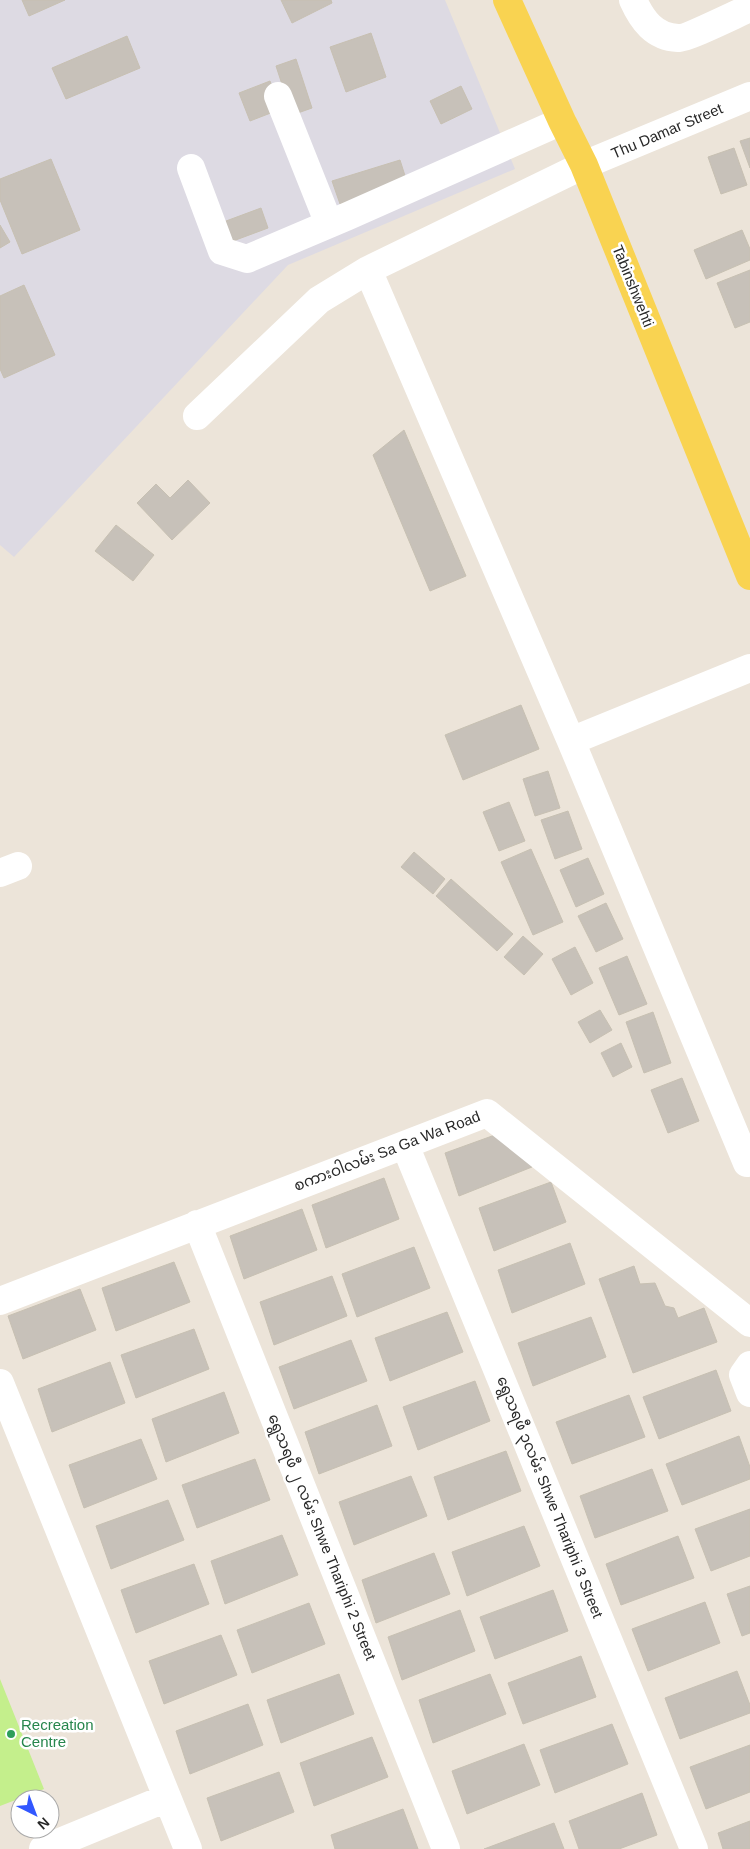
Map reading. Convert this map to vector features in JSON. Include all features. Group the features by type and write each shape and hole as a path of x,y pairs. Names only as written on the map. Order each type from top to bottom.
{"main road":[{"name":"Tabinshwehti","path":"507,0 584,165 750,576"}],"street":[{"path":"633,0 640,16 657,34 679,38 750,8"},
{"path":"278,96 329,224"},
{"name":"Thu Damar Street","path":"197,416 320,300 368,270 584,165 750,96"},
{"path":"191,168 222,251 247,259 562,121"},
{"path":"368,270 572,741 747,1163"},
{"path":"572,741 750,668"},
{"name":"စကားဝါလမ်း Sa Ga Wa Road","path":"0,1300 487,1113 750,1323"},
{"name":"ရွေသရဖီ ၃လမ်း Shwe Thariphi 3 Street","path":"405,1145 694,1849"},
{"name":"ရွေသရဖီ ၂ လမ်း Shwe Thariphi 2 Street","path":"196,1224 446,1849"},
{"path":"750,1365 742,1375 750,1393"},
{"path":"0,1383 188,1849"},
{"path":"43,1849 167,1798"}],"shaded area":[{"path":"0,0 445,0 515,169 288,265 14,557 0,545"}],"green space":[{"name":"Recreation Centre","path":"0,1679 44,1789 10,1789 10,1802 0,1806"}],"building":[{"path":"22,0 65,0 29,16"},
{"path":"281,0 331,0 332,3 292,23"},
{"path":"371,33 386,77 346,92 330,47"},
{"path":"127,36 140,68 66,99 52,68"},
{"path":"296,59 312,108 292,115 276,66"},
{"path":"270,81 281,109 250,121 239,93"},
{"path":"461,86 472,109 441,124 430,101"},
{"path":"750,138 750,168 740,141"},
{"path":"734,148 747,185 721,194 708,157"},
{"path":"51,159 80,230 22,254 0,200 0,179"},
{"path":"400,160 407,182 340,204 332,181"},
{"path":"261,208 268,228 225,244 218,224"},
{"path":"0,225 10,242 0,248"},
{"path":"742,230 750,249 750,260 706,279 694,250"},
{"path":"750,270 750,322 735,328 717,283"},
{"path":"24,285 55,355 4,378 0,369 0,296"},
{"path":"404,430 466,576 430,591 373,455"},
{"path":"188,480 210,503 172,540 137,503 156,484 170,498"},
{"path":"116,525 154,555 133,581 95,551"},
{"path":"521,705 539,749 463,780 445,735"},
{"path":"548,771 560,808 535,816 523,779"},
{"path":"509,802 525,841 499,851 483,812"},
{"path":"568,811 582,849 555,859 541,820"},
{"path":"531,849 563,922 533,935 501,862"},
{"path":"414,852 445,879 433,894 401,867"},
{"path":"588,858 604,894 576,907 560,870"},
{"path":"451,879 513,934 497,951 436,896"},
{"path":"606,903 623,939 596,952 578,916"},
{"path":"523,936 543,954 524,975 504,957"},
{"path":"575,947 593,983 571,995 552,959"},
{"path":"627,956 647,1004 619,1015 599,968"},
{"path":"600,1010 612,1030 590,1043 578,1022"},
{"path":"653,1012 671,1063 644,1073 626,1022"},
{"path":"621,1043 632,1067 613,1077 601,1053"},
{"path":"682,1078 699,1121 668,1133 651,1090"},
{"path":"517,1127 532,1167 459,1196 445,1153"},
{"path":"384,1178 399,1219 326,1248 312,1205"},
{"path":"551,1182 566,1222 494,1251 479,1208"},
{"path":"302,1209 317,1250 244,1279 230,1236"},
{"path":"570,1243 585,1284 512,1313 498,1270"},
{"path":"414,1247 430,1288 357,1317 342,1274"},
{"path":"174,1262 190,1302 116,1331 102,1288"},
{"path":"634,1266 640,1284 655,1283 665,1306 674,1308 678,1318 704,1308 717,1342 633,1373 599,1279"},
{"path":"332,1276 347,1316 274,1345 260,1302"},
{"path":"80,1289 96,1330 23,1359 8,1316"},
{"path":"447,1312 463,1352 390,1381 375,1338"},
{"path":"591,1317 606,1357 533,1386 518,1343"},
{"path":"194,1329 209,1369 136,1398 121,1355"},
{"path":"351,1340 367,1381 294,1409 279,1367"},
{"path":"110,1362 125,1403 52,1432 38,1389"},
{"path":"716,1370 731,1411 659,1439 643,1397"},
{"path":"475,1381 490,1421 418,1450 403,1407"},
{"path":"224,1392 239,1433 166,1462 152,1419"},
{"path":"629,1395 645,1437 572,1464 556,1422"},
{"path":"377,1405 392,1446 319,1474 305,1432"},
{"path":"739,1436 750,1467 750,1479 682,1505 666,1464"},
{"path":"141,1439 157,1479 84,1508 69,1465"},
{"path":"506,1451 521,1491 448,1520 434,1477"},
{"path":"255,1459 270,1500 197,1528 182,1485"},
{"path":"652,1469 668,1511 595,1538 580,1496"},
{"path":"411,1476 427,1516 354,1545 339,1502"},
{"path":"168,1500 184,1540 111,1569 96,1526"},
{"path":"750,1509 750,1556 711,1571 695,1529"},
{"path":"524,1526 540,1566 467,1596 452,1552"},
{"path":"282,1535 298,1575 225,1604 211,1561"},
{"path":"678,1536 694,1578 621,1605 606,1564"},
{"path":"434,1553 450,1594 376,1623 362,1580"},
{"path":"194,1564 209,1604 136,1633 121,1590"},
{"path":"750,1586 750,1633 742,1636 727,1594"},
{"path":"553,1590 568,1631 495,1659 480,1617"},
{"path":"705,1602 720,1643 648,1671 632,1629"},
{"path":"309,1603 325,1644 252,1673 237,1630"},
{"path":"460,1610 475,1651 402,1680 388,1637"},
{"path":"221,1635 237,1675 164,1704 149,1661"},
{"path":"581,1656 596,1697 523,1724 508,1683"},
{"path":"737,1671 750,1705 750,1713 680,1739 665,1698"},
{"path":"339,1674 354,1714 281,1743 267,1700"},
{"path":"490,1674 506,1714 433,1743 419,1700"},
{"path":"248,1704 263,1745 190,1774 176,1731"},
{"path":"612,1724 628,1764 555,1793 540,1750"},
{"path":"372,1737 388,1777 314,1806 300,1763"},
{"path":"524,1744 540,1785 467,1814 452,1771"},
{"path":"750,1745 750,1792 706,1809 690,1767"},
{"path":"279,1772 294,1812 221,1841 207,1798"},
{"path":"642,1793 657,1835 619,1849 579,1849 569,1821"},
{"path":"403,1809 418,1849 335,1849 331,1835"},
{"path":"750,1821 750,1849 723,1849 718,1833"},
{"path":"554,1823 564,1849 484,1849"}],"place":[{"name":"Recreation Centre","path":"11,1734"}]}
